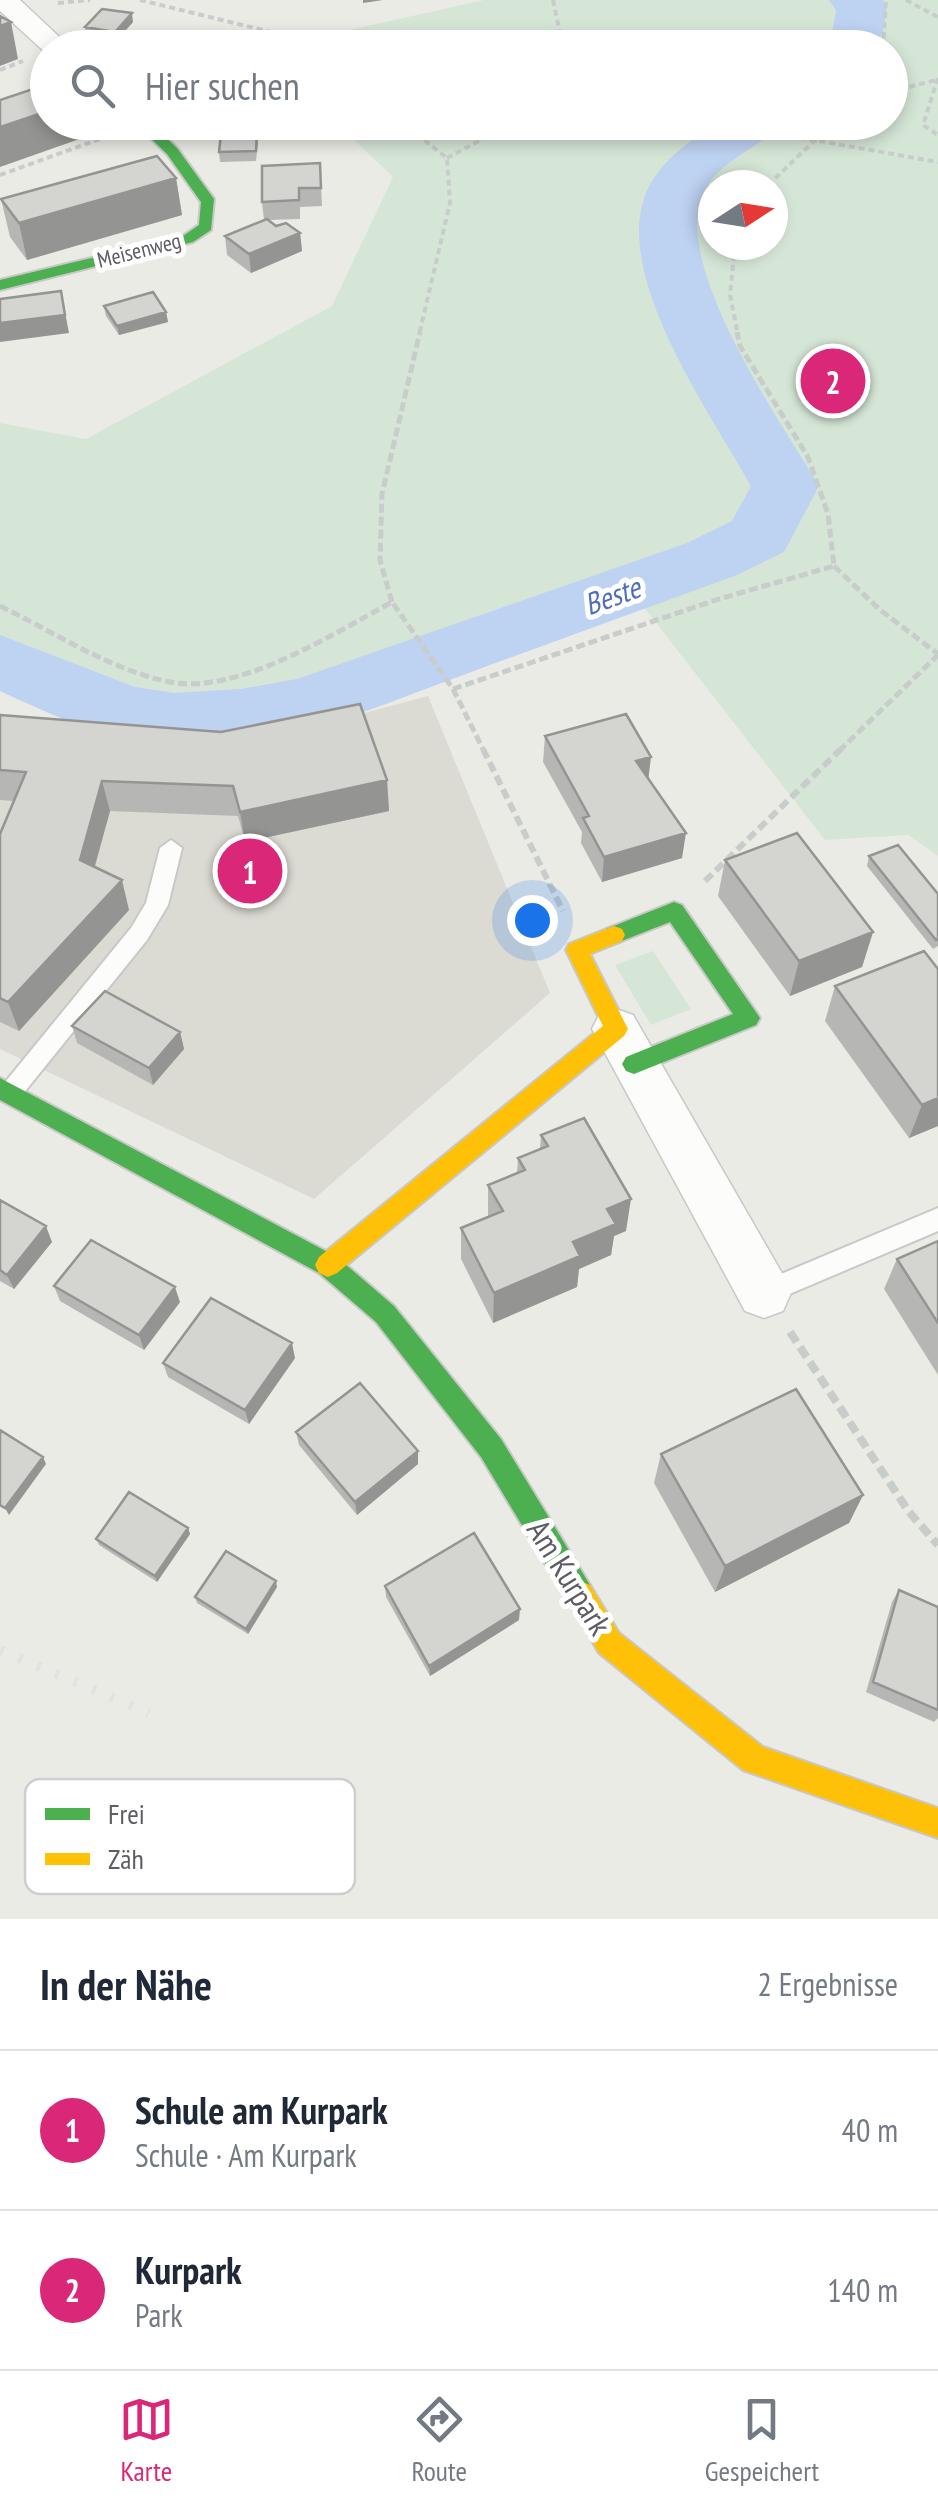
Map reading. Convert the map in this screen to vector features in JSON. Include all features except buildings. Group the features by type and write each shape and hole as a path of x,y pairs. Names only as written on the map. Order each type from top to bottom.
{"street":[{"path":"4,0 38,30"},
{"name":"Meisenweg","path":"0,286 188,239 206,228 209,202 160,140"},
{"path":"328,1265 625,1047 748,1018 674,911 577,950 625,1047 764,1293"},
{"name":"Am Kurpark","path":"5,1090 328,1265 384,1314 491,1448 608,1642 754,1760 938,1822"}],"lane":[{"path":"5,1090 139,934 158,905 171,848"},
{"path":"764,1293 938,1219"}],"path":[{"path":"140,0 263,30"},
{"path":"553,0 559,30"},
{"path":"884,30 886,0"},
{"path":"906,0 938,17"},
{"path":"908,87 937,79"},
{"path":"937,79 923,125 938,135"},
{"path":"0,175 95,140"},
{"path":"424,140 447,158 450,203 382,494 380,560 392,602 453,689 534,848 577,950"},
{"path":"447,158 480,140"},
{"path":"800,140 938,162"},
{"path":"784,170 816,140"},
{"path":"674,911 938,655 834,566 828,514 808,457 740,346 730,294 733,260"},
{"path":"453,689 719,599 834,566"},
{"path":"0,606 172,683 225,679 302,650 392,602"},
{"path":"764,1293 909,1512 938,1545"}],"shaded area":[{"path":"428,696 550,993 314,1199 0,1049 0,713 56,733 256,742"}],"green space":[{"path":"484,0 938,0 938,856 908,835 825,840 629,588 306,704 239,717 190,720 132,713 0,661 0,423 86,439 332,306 393,177 354,140 908,140 908,30 349,30"},
{"path":"653,951 691,1009 651,1025 615,965"}],"waterway":[{"name":"Beste","path":"854,0 862,5 858,30"},
{"name":"Beste","path":"0,661 97,702 152,718 218,719 263,712 306,704 712,559 759,536 785,486 694,322 673,268 668,237 669,215 678,186 702,159 729,140"}],"railway":[{"path":"0,1650 149,1713"}],"traffic: fast":[{"path":"0,285 188,239 206,227 209,202 160,140"},
{"path":"614,935 674,911 748,1018 634,1064"},
{"path":"0,1088 328,1265 385,1314 491,1448 580,1595"}],"traffic: slow":[{"path":"328,1265 616,1029 577,950 614,935"},
{"path":"580,1595 609,1643 754,1759 938,1823"}],"place":[{"name":"Kurpark","path":"833,381"},
{"name":"Schule am Kurpark","path":"250,871"}]}
